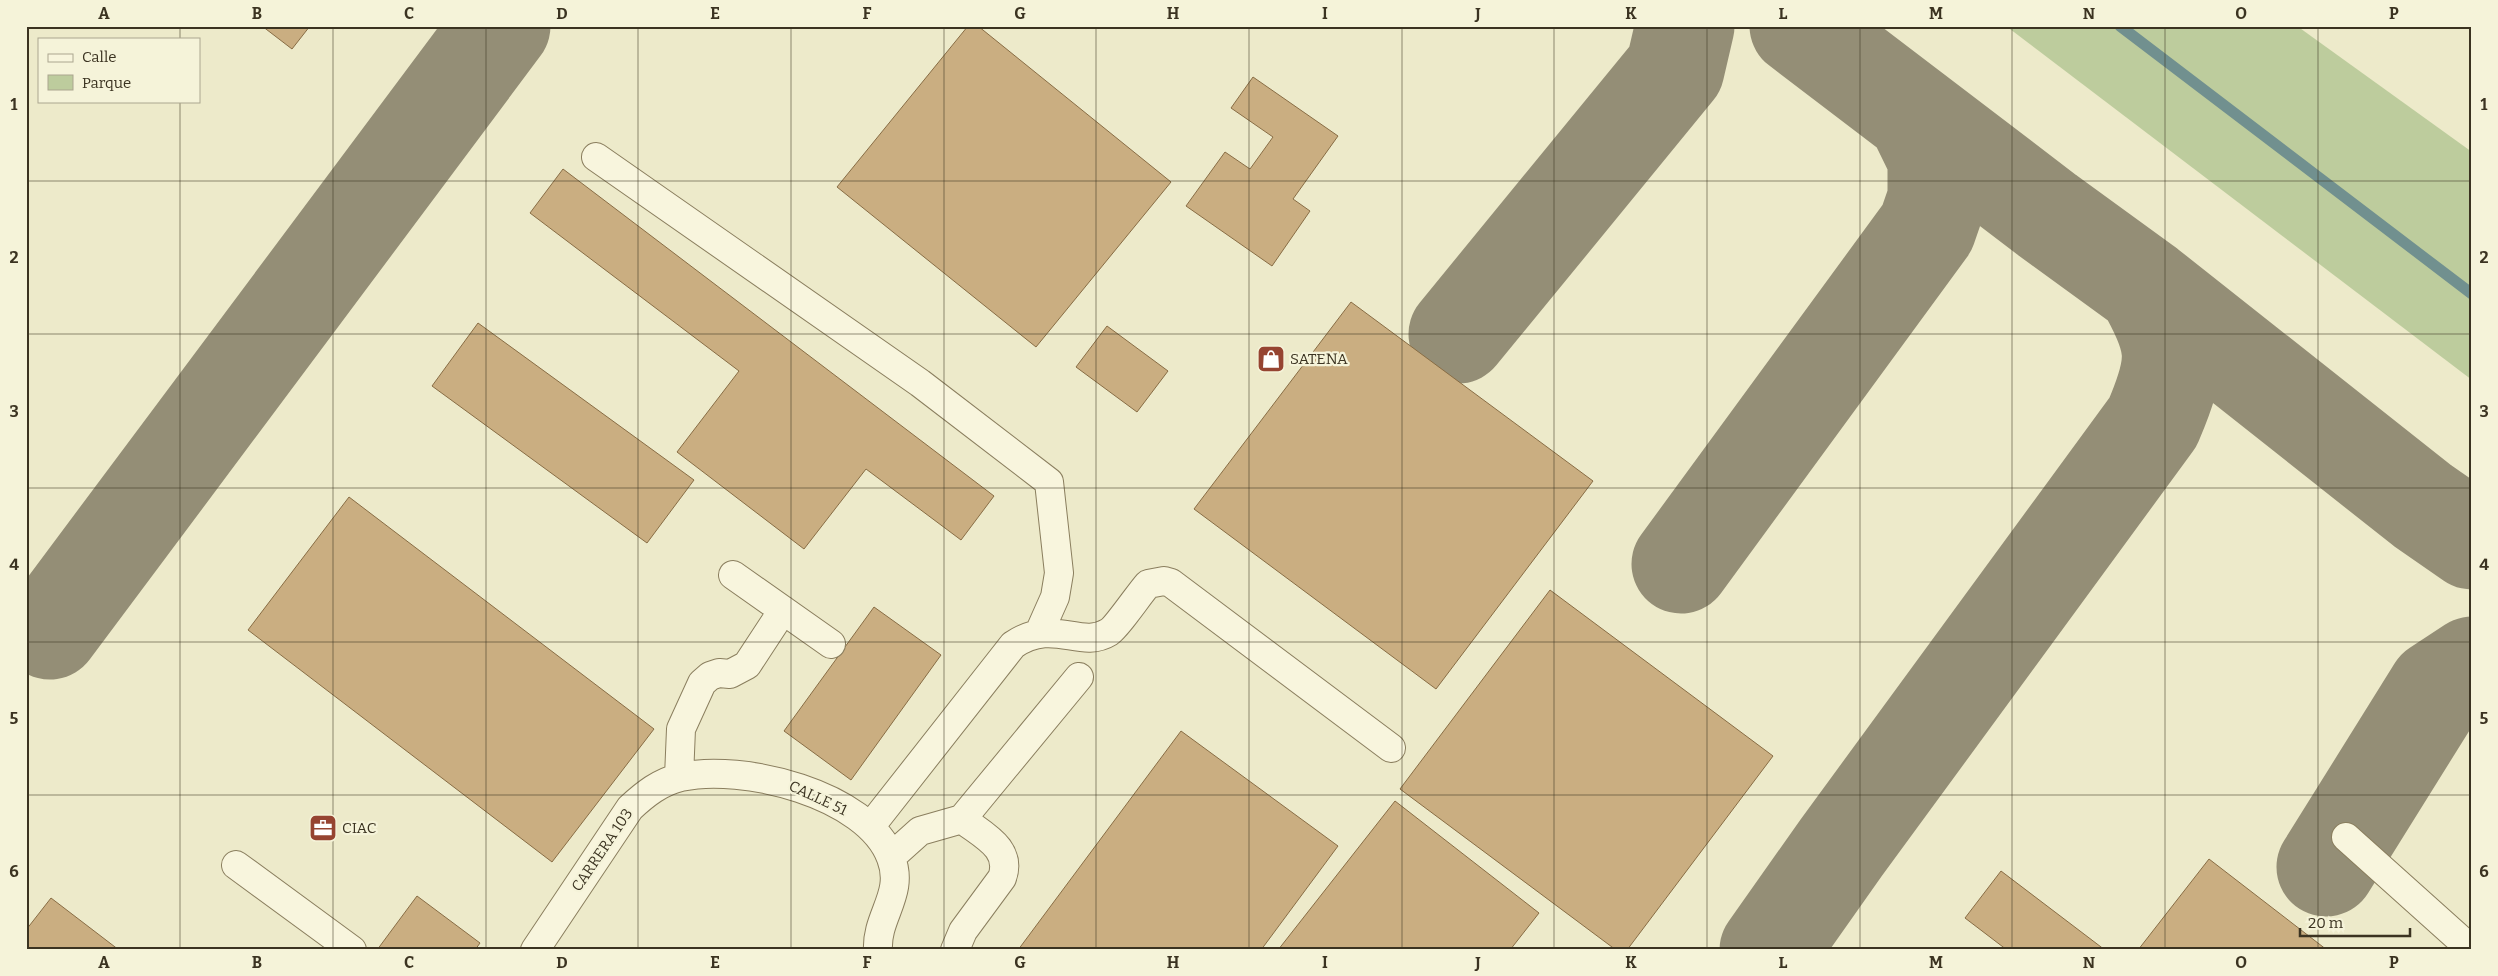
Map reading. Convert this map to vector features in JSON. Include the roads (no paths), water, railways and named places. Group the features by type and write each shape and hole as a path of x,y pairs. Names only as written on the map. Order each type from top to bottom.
{"street":[{"path":"596,157 920,383 1049,482 1059,573 1055,597 1039,633"},
{"path":"733,575 830,644"},
{"path":"870,827 1013,645 1026,637 1039,633 1055,632 1088,638 1101,636 1110,632 1148,584 1164,581 1171,583 1391,748"},
{"path":"679,777 680,729 702,683 710,676 719,673 730,674 747,665 783,610"},
{"path":"891,857 920,831 962,819 1079,677"},
{"name":"CARRERA 103","path":"536,950 630,808 659,785 679,777 695,774 750,775"},
{"name":"CALLE 51","path":"750,775 777,780 840,805 870,827 891,857 896,884 892,901 878,935 878,950"},
{"path":"956,950 963,931 1002,878 1006,868 1005,857 998,848 962,819"},
{"path":"2346,837 2472,950"},
{"path":"236,864 352,950"}],"waterway":[{"path":"2120,26 2472,294"}],"place":[{"name":"SATENA","path":"1271,359"},
{"name":"CIAC","path":"323,828"}]}
